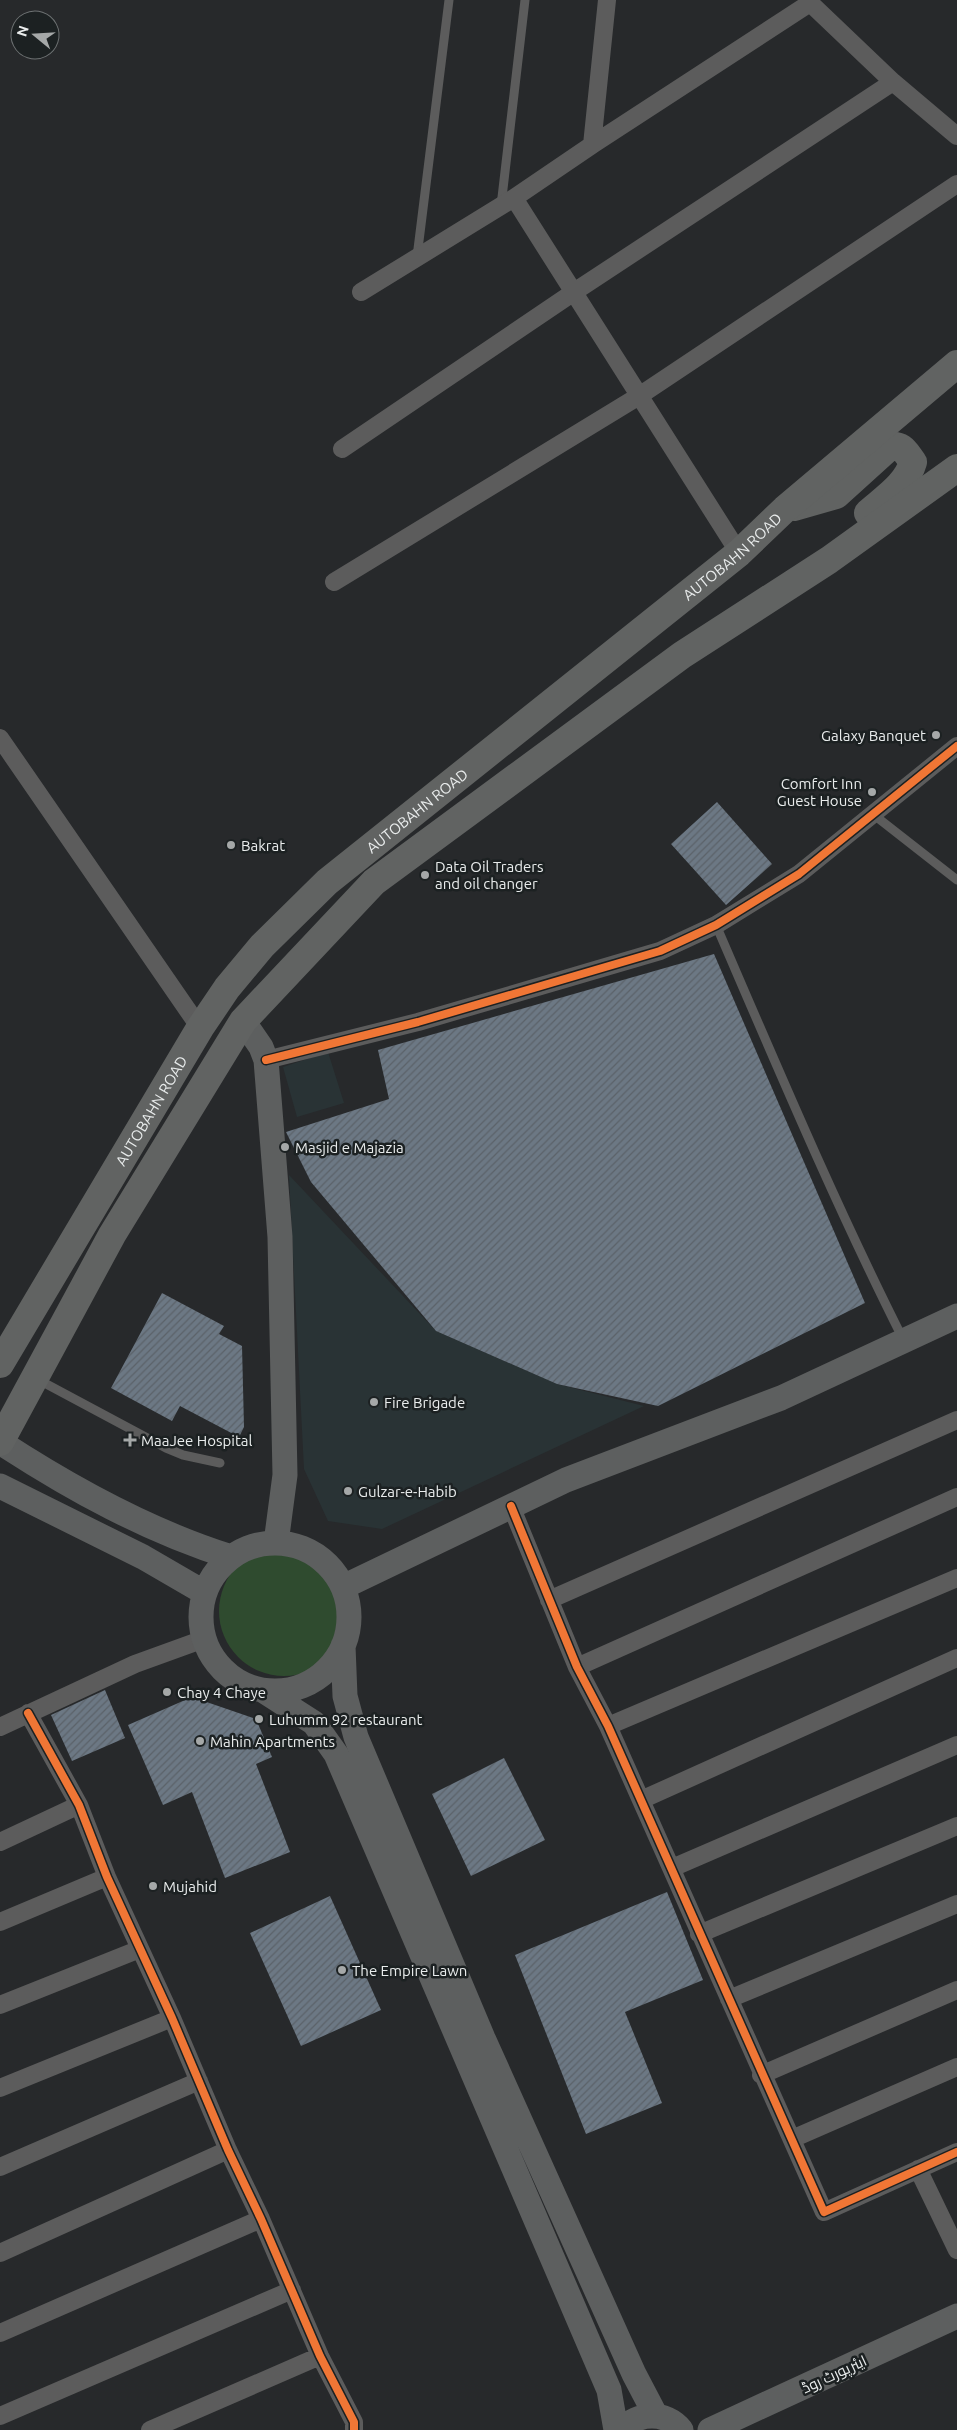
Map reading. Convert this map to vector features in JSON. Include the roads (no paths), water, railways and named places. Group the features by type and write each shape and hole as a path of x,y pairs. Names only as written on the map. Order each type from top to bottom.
{"highway":[{"name":"AUTOBAHN ROAD","path":"0,1364 200,1028 227,988 262,946 326,882 739,553 785,509 957,364"},
{"path":"785,509 836,495 889,447 895,445 902,448 913,462 906,479 858,522 829,560"},
{"name":"AUTOBAHN ROAD","path":"0,1442 112,1235 243,1021 374,882 682,655 829,560 957,468"}],"main road":[{"path":"243,1021 261,1047 266,1060 280,1237 285,1475 276,1542"},
{"path":"343,1587 381,1571 566,1480 780,1398 957,1316"},
{"path":"0,1442 44,1470 160,1532 230,1557"},
{"path":"0,1486 143,1557 204,1594"},
{"path":"343,1646 330,1667 311,1682 289,1690 264,1691 244,1686 227,1674 213,1658 204,1639 201,1609 204,1594 215,1574 230,1557 252,1546 276,1542 297,1546 316,1555 332,1569 343,1587 348,1606 349,1620 343,1646 345,1696 356,1737 483,2038 634,2374 656,2416"},
{"path":"264,1691 314,1724 336,1754 609,2390 616,2430"},
{"name":"ایئرپورٹ روڈ","path":"710,2430 957,2316"},
{"path":"622,2430 633,2421 644,2416 656,2416 669,2420 681,2430"}],"street":[{"path":"592,145 607,0"},
{"path":"361,292 507,202 808,1 893,82 957,136"},
{"path":"342,449 574,292 893,82"},
{"path":"334,582 639,396 957,184"},
{"path":"507,202 574,292 739,553"},
{"path":"0,738 200,1028"},
{"path":"266,1060 418,1022 660,951 716,925 799,874 957,746"},
{"path":"549,1600 957,1420"},
{"path":"577,1667 957,1497"},
{"path":"511,1506 577,1667 608,1726 824,2212 957,2152"},
{"path":"608,1726 957,1578"},
{"path":"0,1727 135,1664 204,1639"},
{"path":"641,1800 957,1658"},
{"path":"28,1713 79,1805 107,1877 172,2018 228,2150 261,2219 320,2356 354,2422 354,2430"},
{"path":"672,1868 957,1745"},
{"path":"0,1842 79,1805"},
{"path":"699,1934 957,1826"},
{"path":"0,1922 107,1877"},
{"path":"729,1999 957,1904"},
{"path":"0,2005 140,1949"},
{"path":"762,2075 957,1990"},
{"path":"0,2088 172,2018"},
{"path":"792,2139 957,2067"},
{"path":"0,2167 199,2081"},
{"path":"0,2253 228,2150"},
{"path":"918,2170 955,2241"},
{"path":"0,2333 261,2219"},
{"path":"0,2416 292,2290"},
{"path":"150,2430 320,2356"}],"lane":[{"path":"417,258 449,0"},
{"path":"507,202 525,0"},
{"path":"874,815 957,880"},
{"path":"716,925 791,1100 874,1282 903,1340"},
{"path":"35,1378 166,1448 183,1455 220,1463"}],"place":[{"name":"Galaxy Banquet","path":"936,735"},
{"name":"Comfort Inn Guest House","path":"872,792"},
{"name":"Bakrat","path":"231,845"},
{"name":"Data Oil Traders and oil changer","path":"425,875"},
{"name":"Masjid e Majazia","path":"285,1147"},
{"name":"Fire Brigade","path":"374,1402"},
{"name":"MaaJee Hospital","path":"130,1440"},
{"name":"Gulzar-e-Habib","path":"348,1491"},
{"name":"Chay 4 Chaye","path":"167,1692"},
{"name":"Luhumm 92 restaurant","path":"259,1719"},
{"name":"Mahin Apartments","path":"200,1741"},
{"name":"Mujahid","path":"153,1886"},
{"name":"The Empire Lawn","path":"342,1970"}]}
